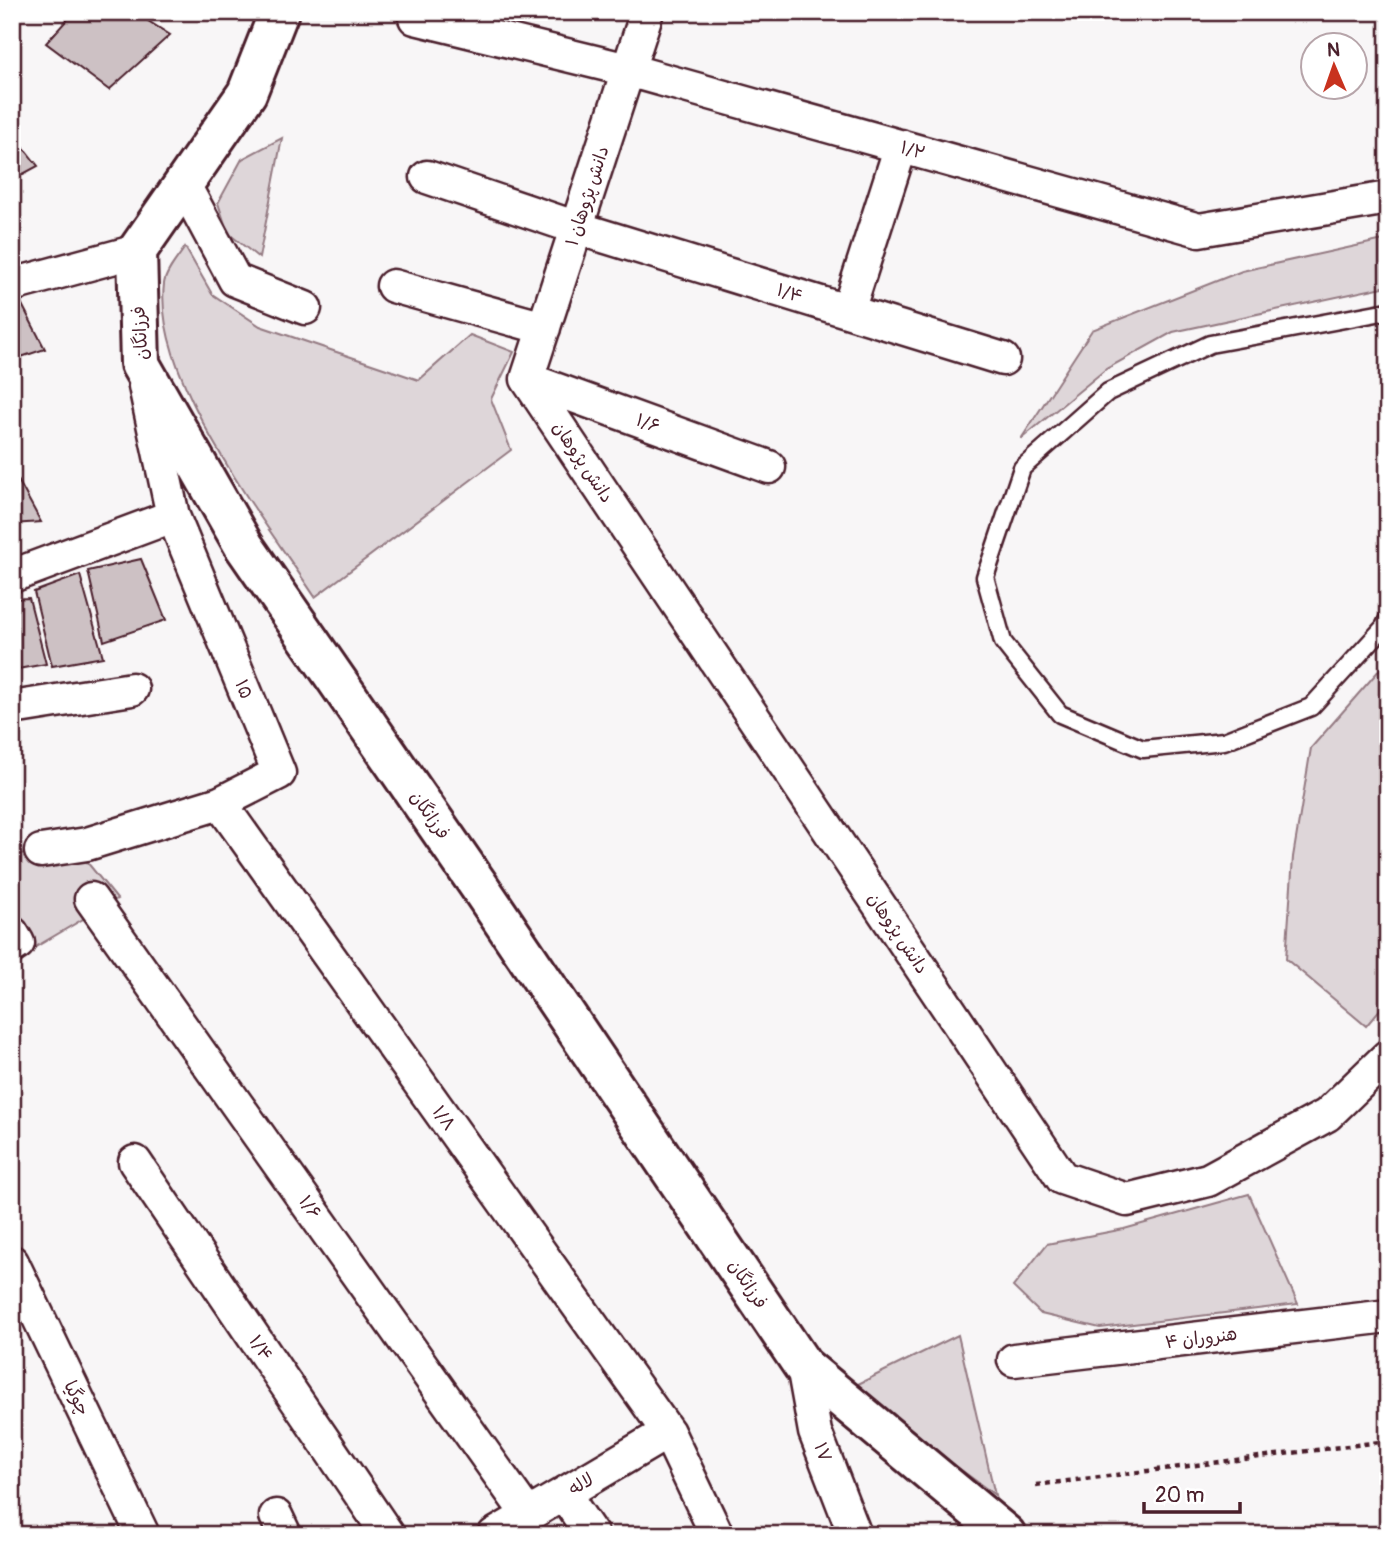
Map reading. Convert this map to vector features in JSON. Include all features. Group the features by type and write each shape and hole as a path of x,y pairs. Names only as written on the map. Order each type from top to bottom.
{"street":[{"path":"12,285 137,251 247,93 279,12"},
{"name":"دانش پژوهان ۱","path":"527,379 647,12"},
{"name":"۱/۲","path":"415,18 628,70 1199,230 1388,198"},
{"path":"848,311 901,146"},
{"name":"۱/۴","path":"427,177 577,228 1003,359"},
{"path":"183,183 235,279 305,308"},
{"name":"فرزانگان","path":"137,251 140,364 244,546 479,886 803,1366 1006,1535"},
{"path":"393,286 544,328"},
{"name":"۱۵","path":"41,851 87,844 220,803 279,773 173,516 140,364"},
{"name":"۱/۶","path":"527,379 769,467"},
{"name":"دانش پژوهان","path":"527,379 1062,1178 1128,1200 1208,1180 1328,1115 1386,1060"},
{"path":"12,576 173,516"},
{"path":"12,708 132,689"},
{"name":"۱/۸","path":"220,803 668,1433 717,1535"},
{"name":"۱/۶","path":"92,899 528,1515"},
{"path":"12,933 18,943 12,947"},
{"name":"۱/۴","path":"135,1162 388,1535"},
{"name":"چوگیا","path":"12,1262 142,1535"},
{"name":"هنروران ۴","path":"1014,1360 1388,1316"},
{"name":"۱۷","path":"803,1366 816,1432 855,1535"},
{"name":"لاله","path":"494,1535 668,1433"},
{"path":"564,1494 592,1535"}],"lane":[{"path":"1388,311 1210,344 1108,392 1022,468 985,577 1003,642 1060,714 1143,750 1224,741 1311,707 1388,620"}],"path":[{"path":"1036,1485 1388,1441"}],"shaded area":[{"path":"282,138 259,258 228,233 218,203 242,159"},
{"path":"1388,239 1388,286 1173,332 1106,369 1021,439 1092,330 1242,271"},
{"path":"185,247 212,294 260,326 419,380 470,335 514,352 491,399 511,450 315,597 216,447 193,404 176,362 165,321 164,284"},
{"path":"1388,660 1388,1000 1366,1026 1286,959 1293,857 1311,748"},
{"path":"74,846 117,899 32,949 12,906 12,855"},
{"path":"1249,1194 1298,1304 1100,1328 1041,1314 1013,1287 1047,1244 1124,1229"},
{"path":"958,1335 995,1495 854,1386"}],"building":[{"path":"74,12 134,12 170,35 109,90 46,43"},
{"path":"12,133 38,166 12,180"},
{"path":"14,289 45,349 12,360 12,290"},
{"path":"12,469 41,522 12,524"},
{"path":"141,559 166,620 104,641 88,571"},
{"path":"80,575 103,657 52,666 34,592"},
{"path":"29,598 46,664 12,670 12,599"}]}
